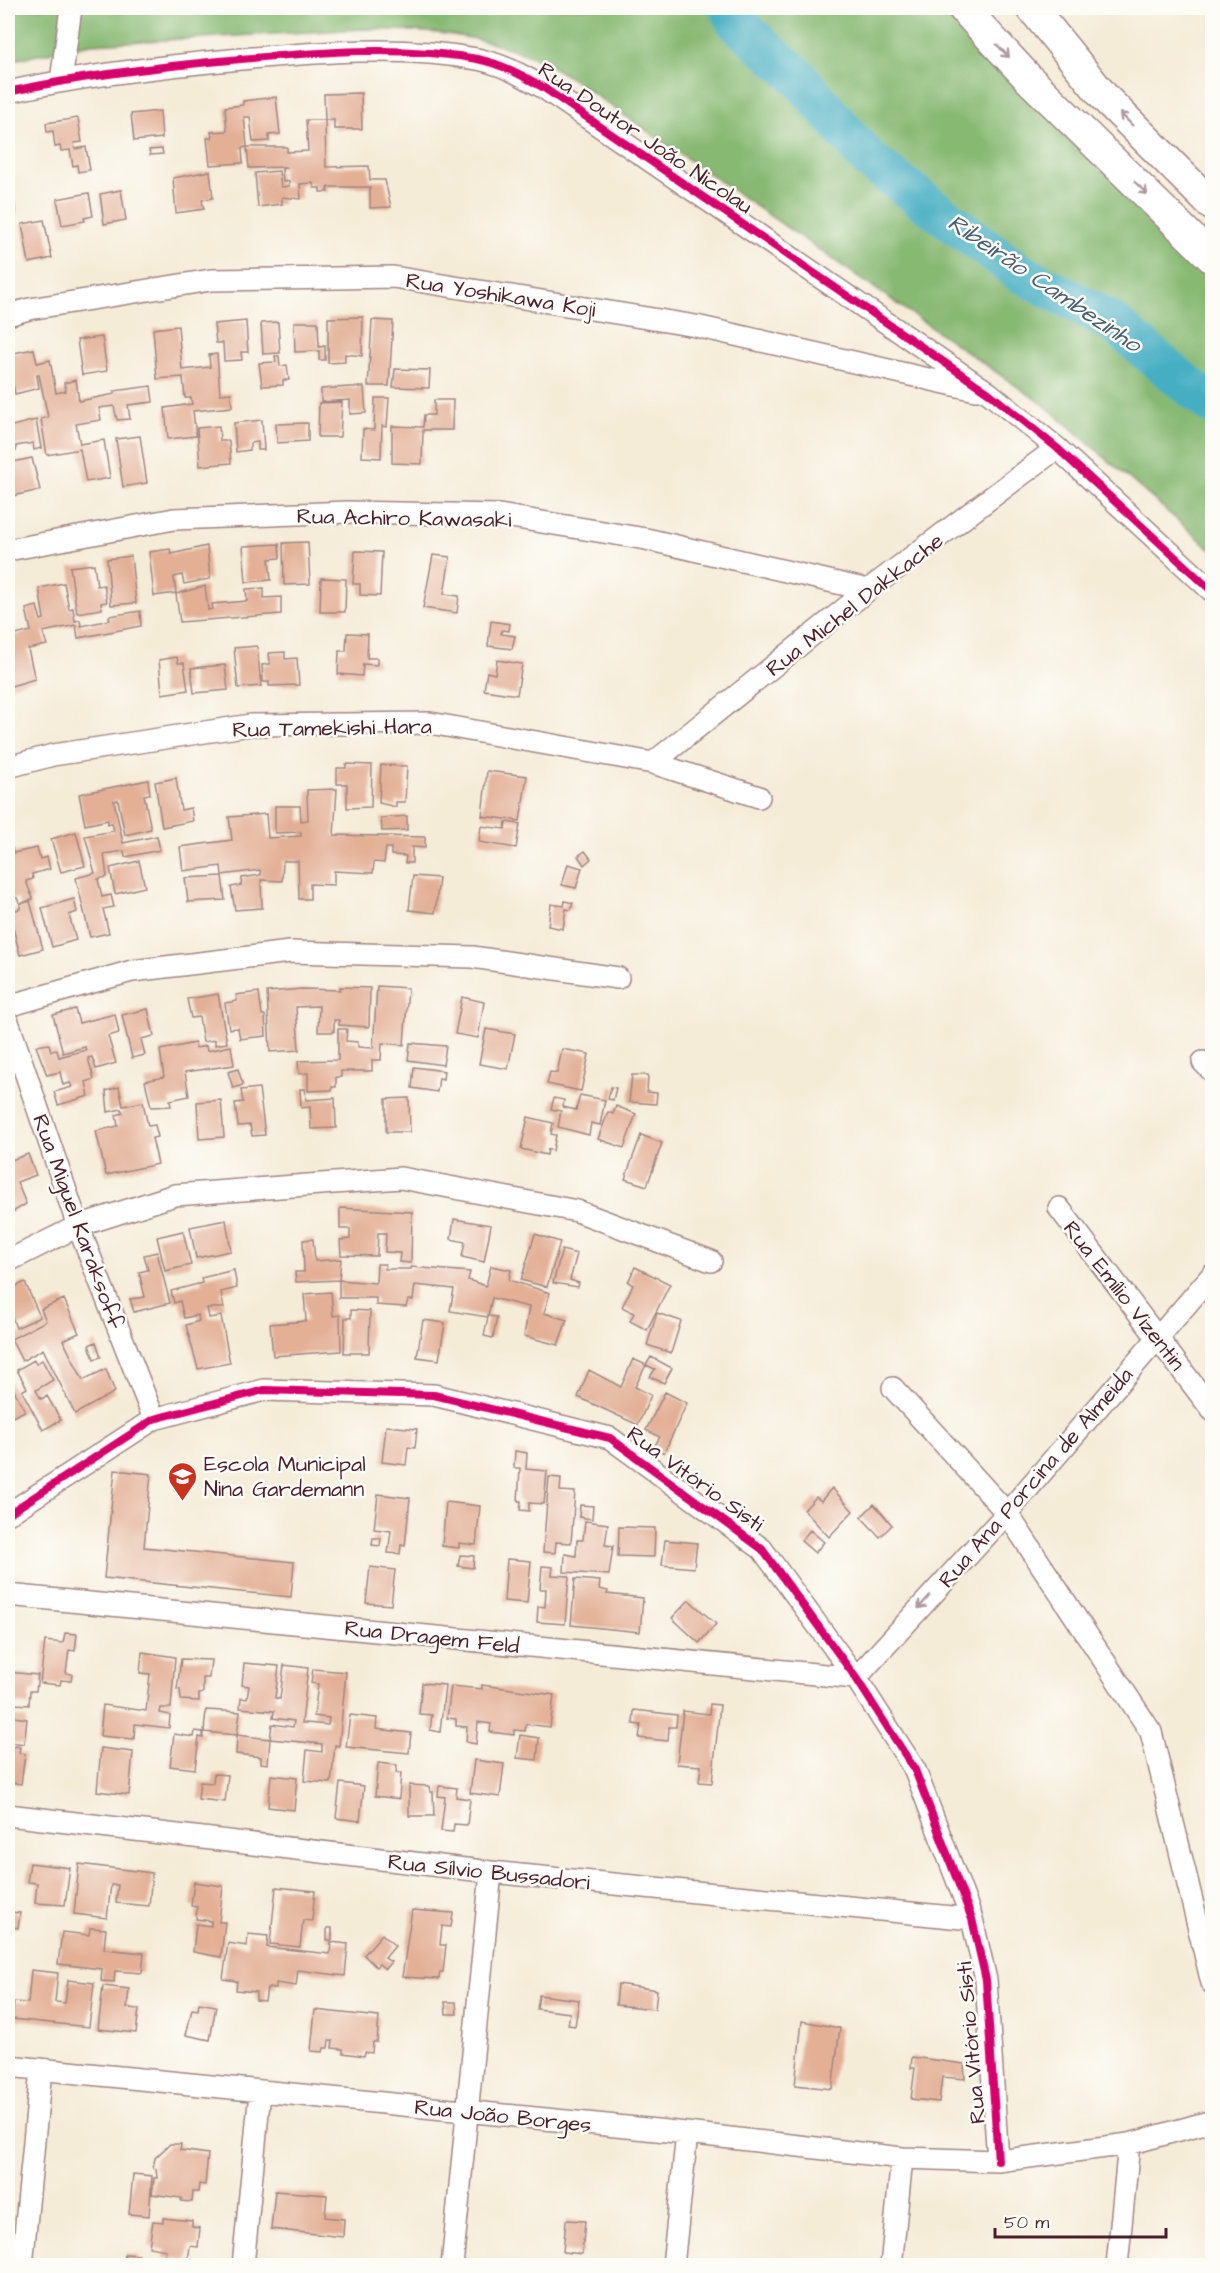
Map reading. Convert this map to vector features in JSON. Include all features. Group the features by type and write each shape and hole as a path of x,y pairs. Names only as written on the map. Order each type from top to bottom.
{"main road":[{"path":"963,8 1030,80 1212,258"},
{"path":"1032,8 1104,98 1212,205"}],"street":[{"path":"62,81 71,8"},
{"name":"Rua Doutor João Nicolau","path":"8,92 62,81 279,55 388,51 479,60 515,71 544,88 989,393 1057,448 1212,591"},
{"name":"Rua Yoshikawa Koji","path":"8,315 29,309 211,280 393,277 696,326 989,393"},
{"name":"Rua Michel Dakkache","path":"652,763 868,590 1057,448"},
{"name":"Rua Achiro Kawasaki","path":"8,550 174,519 348,512 499,515 646,539 868,590"},
{"name":"Rua Tamekishi Hara","path":"8,767 53,755 251,725 430,723 652,763 759,796"},
{"path":"8,1006 132,971 290,952 472,957 618,978"},
{"name":"Rua Miguel Karaksoff","path":"8,1022 78,1226 154,1419"},
{"path":"8,1261 78,1226 175,1195 400,1178 578,1211 711,1261"},
{"name":"Rua Emílio Vizentin","path":"1059,1208 1212,1410"},
{"name":"Rua Ana Porcina de Almeida","path":"856,1677 1006,1513 1212,1275"},
{"path":"893,1388 1006,1513 1151,1732 1212,1983"},
{"name":"Rua Vitório Sisti","path":"8,1514 154,1419 264,1390 422,1395 610,1438 762,1549 856,1677 915,1770 972,1919 986,1980 998,2161"},
{"name":"Rua Dragem Feld","path":"8,1595 856,1677"},
{"name":"Rua Sílvio Bussadori","path":"8,1815 491,1872 972,1919"},
{"path":"452,2265 491,1872"},
{"name":"Rua João Borges","path":"8,2066 687,2133 902,2158 998,2161 1129,2144 1212,2121"},
{"path":"22,2265 40,2069"},
{"path":"243,2265 260,2091"},
{"path":"673,2265 687,2133"},
{"path":"1117,2265 1129,2144"},
{"path":"891,2265 902,2158"}],"green space":[{"path":"8,8 957,8 1212,264 1212,550 1044,405 566,75 543,62 519,52 469,38 417,31 364,29 91,44 8,61"}],"building":[{"path":"361,93 362,129 334,129 334,120 325,120 324,94"},
{"path":"276,97 280,134 269,135 269,141 253,142 250,117 244,117 247,147 242,148 243,163 210,165 207,138 212,138 211,132 227,131 225,107 243,105 243,101"},
{"path":"160,111 162,138 134,141 131,114"},
{"path":"78,118 82,142 74,143 75,149 86,147 90,170 78,172 77,165 73,166 70,150 61,151 60,146 55,147 53,131 47,132 46,123"},
{"path":"306,120 325,120 326,167 369,166 370,180 385,180 391,207 370,208 370,187 328,187 328,192 320,192 320,188 314,188 313,183 300,184 301,199 282,197 282,204 258,207 255,173 279,171 281,187 289,186 289,181 283,182 282,169 287,167 249,168 247,147 287,147 287,152 308,151"},
{"path":"162,149 163,154 150,155 149,150"},
{"path":"210,171 213,198 202,200 204,209 176,213 173,178"},
{"path":"121,190 126,220 104,224 100,194"},
{"path":"89,193 93,216 84,218 85,221 62,225 57,199"},
{"path":"14,203 16,214 8,216 8,204"},
{"path":"44,220 52,258 29,263 22,224"},
{"path":"363,317 362,356 345,354 345,362 328,363 328,318"},
{"path":"372,320 393,321 389,386 368,386"},
{"path":"246,321 248,352 241,352 242,360 224,361 223,343 216,343 214,324"},
{"path":"278,322 280,353 263,354 261,323"},
{"path":"294,322 318,322 319,347 325,346 325,360 319,360 319,351 295,352"},
{"path":"178,326 182,370 210,367 209,355 217,354 220,394 231,393 232,407 193,411 196,436 168,439 165,408 192,404 191,398 185,398 183,377 157,379 153,329"},
{"path":"102,337 107,371 82,375 77,340"},
{"path":"34,349 37,363 50,360 56,393 66,391 64,383 76,380 79,401 115,394 114,391 151,386 153,402 128,405 130,419 117,420 114,406 99,408 101,420 76,424 80,444 104,440 110,478 86,482 80,449 47,455 41,419 48,417 39,375 37,375 39,388 15,394 8,361 8,354"},
{"path":"275,356 279,356 280,366 287,365 289,380 283,380 283,385 262,386 259,363 276,362"},
{"path":"395,369 430,370 429,388 393,387"},
{"path":"364,387 366,413 350,414 350,400 321,402 321,389"},
{"path":"375,398 389,398 387,427 382,426 381,458 362,457 363,429 374,430"},
{"path":"434,400 453,400 452,430 423,430 422,464 392,463 392,426 423,427 424,415 434,415"},
{"path":"342,402 340,437 318,437 319,403"},
{"path":"36,420 41,448 34,450 33,443 16,446 16,451 8,453 8,427"},
{"path":"262,420 264,450 258,450 258,442 250,443 250,450 236,452 234,423"},
{"path":"308,423 308,441 277,443 276,424"},
{"path":"219,426 220,441 229,441 231,463 200,466 197,428"},
{"path":"140,436 147,483 123,487 116,439"},
{"path":"32,458 40,490 8,497 8,467 13,465 13,462"},
{"path":"308,542 310,584 284,585 283,543"},
{"path":"279,544 280,558 269,559 271,580 246,582 243,546"},
{"path":"207,546 210,579 184,584 182,575 174,577 176,593 154,596 149,552 170,549 171,554"},
{"path":"355,551 382,552 380,596 360,595 360,584 353,584"},
{"path":"433,555 450,557 444,594 459,596 457,613 423,608"},
{"path":"131,556 136,603 111,605 107,559"},
{"path":"94,564 97,586 104,585 107,602 101,603 102,609 77,613 70,567"},
{"path":"321,578 346,579 345,612 320,612"},
{"path":"64,583 69,609 73,608 75,621 80,620 81,626 110,620 109,616 140,611 141,626 78,638 76,625 43,632 47,645 28,649 35,679 8,687 8,655 11,654 8,637 31,631 26,609 37,606 41,620 44,619 39,588"},
{"path":"205,586 208,610 213,609 212,604 247,601 246,589 264,588 264,598 281,597 281,614 180,622 176,594"},
{"path":"491,621 510,624 509,631 502,630 501,634 515,636 512,649 488,646"},
{"path":"347,633 368,634 367,658 377,658 377,665 363,664 362,676 338,674 339,651 346,651"},
{"path":"257,646 261,686 238,688 234,648"},
{"path":"285,652 285,659 297,658 299,685 269,686 269,682 263,682 262,665 270,664 269,653"},
{"path":"177,657 178,663 184,663 188,690 162,694 159,660"},
{"path":"497,660 522,664 517,695 484,690 487,672 495,674"},
{"path":"225,665 228,690 194,693 191,668"},
{"path":"346,764 372,765 371,807 347,808 347,784 337,784 337,768 346,768"},
{"path":"381,765 407,766 405,802 396,802 396,807 379,803"},
{"path":"487,771 527,776 520,821 482,816"},
{"path":"176,778 181,810 191,808 193,821 162,827 155,782"},
{"path":"148,780 150,794 144,795 151,829 125,835 118,800 114,801 123,843 157,836 160,850 125,857 124,851 104,854 107,877 98,879 102,897 111,895 114,907 103,909 109,933 90,937 76,878 95,873 85,836 114,831 112,823 108,824 108,820 85,825 79,794"},
{"path":"337,789 334,835 425,837 425,848 412,847 412,863 405,863 406,856 391,855 391,848 386,848 384,863 374,862 373,873 334,871 334,885 310,884 310,899 299,899 298,861 283,861 282,881 261,880 262,908 235,910 231,887 241,885 242,878 261,875 260,870 222,875 221,866 183,871 180,847 232,840 229,817 266,814 268,838 301,836 301,832 275,833 275,806 300,806 301,821 308,820 307,790"},
{"path":"407,816 407,830 382,831 381,818"},
{"path":"506,822 520,824 516,848 479,842 481,826 505,829"},
{"path":"76,832 85,866 61,872 51,839"},
{"path":"12,848 13,853 37,848 40,859 47,857 50,869 32,874 33,879 26,881 33,899 20,904 17,898 8,901 8,849"},
{"path":"585,851 591,859 584,865 578,856"},
{"path":"139,861 145,887 115,894 110,868"},
{"path":"568,864 582,868 576,888 562,885"},
{"path":"222,876 225,900 188,902 185,878"},
{"path":"413,876 439,878 435,913 409,910"},
{"path":"74,899 77,912 69,915 76,940 52,947 42,908"},
{"path":"30,901 43,949 20,955 9,912 20,909 20,904"},
{"path":"565,901 573,903 571,910 566,909 563,929 548,926 551,904 564,906"},
{"path":"377,986 408,988 404,1045 382,1043 381,1060 372,1060 372,1071 341,1071 341,1077 336,1077 336,1087 332,1087 332,1090 308,1091 308,1073 299,1074 298,1061 338,1060 338,1029 347,1029 346,1041 358,1042 358,1047 373,1048"},
{"path":"340,987 370,988 369,1027 339,1025 339,1020 334,1020 334,1032 318,1032 319,1006 296,1007 299,1050 270,1052 267,992 302,989 340,990"},
{"path":"259,992 262,1015 265,1015 266,1036 240,1039 238,1028 229,1029 225,1003 237,1001 236,995"},
{"path":"218,994 227,1043 215,1045 215,1040 203,1042 199,1017 191,1018 187,999"},
{"path":"462,997 484,1002 478,1038 455,1034"},
{"path":"75,1009 79,1023 115,1014 119,1033 108,1036 116,1063 96,1069 92,1057 88,1058 94,1079 86,1082 89,1096 58,1105 54,1092 72,1087 70,1083 63,1085 60,1072 47,1075 36,1046 49,1044 51,1051 57,1050 59,1057 86,1050 85,1047 63,1053 53,1015"},
{"path":"148,1009 154,1036 141,1039 145,1055 132,1058 122,1015"},
{"path":"486,1029 515,1034 508,1069 479,1064"},
{"path":"195,1043 196,1048 206,1046 207,1051 231,1046 234,1065 185,1072 189,1096 170,1100 171,1106 151,1107 145,1081 164,1077 160,1050"},
{"path":"410,1043 446,1046 443,1065 408,1060"},
{"path":"562,1049 589,1054 581,1091 547,1084 550,1072 557,1073"},
{"path":"414,1067 444,1071 443,1079 439,1078 437,1092 412,1088"},
{"path":"238,1069 243,1085 233,1088 228,1072"},
{"path":"632,1075 648,1075 647,1092 657,1093 656,1104 629,1102"},
{"path":"119,1087 123,1106 143,1102 148,1126 155,1125 158,1137 152,1138 158,1164 106,1175 96,1131 118,1126 116,1115 123,1113 121,1109 108,1112 106,1091"},
{"path":"611,1087 616,1088 613,1100 608,1099"},
{"path":"259,1088 265,1135 252,1136 250,1125 238,1126 235,1103 243,1102 241,1090"},
{"path":"300,1089 305,1089 306,1100 335,1098 336,1128 311,1129 310,1107 301,1108"},
{"path":"580,1095 605,1100 600,1125 591,1123 589,1135 558,1127 561,1111 551,1109 554,1098 564,1100 563,1107 576,1110"},
{"path":"409,1098 410,1132 386,1132 386,1099"},
{"path":"221,1100 224,1137 199,1139 197,1102"},
{"path":"616,1106 636,1114 624,1148 598,1139 608,1112 613,1114"},
{"path":"528,1117 553,1123 551,1134 556,1135 553,1151 548,1149 547,1155 521,1149"},
{"path":"641,1135 662,1143 647,1186 625,1179"},
{"path":"28,1154 36,1175 17,1182 26,1204 8,1215 8,1157 9,1161"},
{"path":"340,1208 412,1212 411,1263 399,1262 400,1253 385,1252 386,1233 378,1233 377,1256 341,1255 340,1240 350,1239 350,1229 340,1229"},
{"path":"454,1219 491,1225 484,1262 462,1257 465,1242 451,1239"},
{"path":"226,1220 231,1251 196,1258 190,1227"},
{"path":"183,1231 191,1265 165,1271 157,1237"},
{"path":"535,1234 560,1242 547,1287 521,1280"},
{"path":"313,1239 315,1261 341,1259 339,1280 296,1282 295,1272 304,1272 303,1240"},
{"path":"562,1250 577,1254 570,1280 579,1283 578,1287 553,1283"},
{"path":"157,1252 170,1303 134,1312 130,1299 145,1297 139,1272 148,1270 144,1255"},
{"path":"377,1264 385,1264 385,1269 411,1269 411,1267 470,1272 468,1280 486,1286 491,1266 511,1270 509,1280 550,1293 544,1313 567,1320 558,1345 524,1336 529,1307 492,1298 488,1316 497,1317 493,1338 484,1336 488,1317 450,1311 454,1289 415,1285 413,1300 408,1300 406,1307 376,1305 376,1298 339,1298 339,1280 376,1283"},
{"path":"635,1267 670,1284 647,1330 630,1321 634,1313 622,1307 633,1285 628,1282"},
{"path":"234,1270 237,1288 221,1292 224,1308 207,1308 209,1318 221,1316 230,1363 198,1369 186,1325 199,1321 198,1315 184,1318 180,1301 174,1303 171,1291 202,1283 201,1278"},
{"path":"25,1282 40,1317 16,1328 8,1307 8,1290"},
{"path":"331,1292 333,1316 340,1315 341,1351 273,1356 270,1324 306,1321 304,1294"},
{"path":"64,1299 79,1333 63,1340 83,1380 106,1369 115,1392 75,1414 43,1349 22,1361 11,1339 46,1321 41,1309"},
{"path":"351,1310 370,1311 369,1353 344,1353 345,1318 351,1318"},
{"path":"657,1313 681,1321 671,1353 647,1345"},
{"path":"423,1320 445,1323 439,1360 417,1357"},
{"path":"96,1342 101,1357 94,1359 89,1345"},
{"path":"651,1357 672,1368 664,1383 650,1377 655,1369 646,1365"},
{"path":"633,1359 646,1365 635,1387 651,1395 638,1425 578,1397 589,1370 621,1387"},
{"path":"34,1360 36,1364 42,1360 53,1380 36,1390 41,1399 47,1396 61,1420 43,1430 22,1391 27,1388 17,1370"},
{"path":"8,1379 25,1411 8,1419"},
{"path":"665,1392 687,1403 664,1453 654,1447 660,1437 646,1430"},
{"path":"386,1426 417,1429 415,1448 408,1447 406,1465 382,1462"},
{"path":"515,1451 527,1453 526,1469 547,1471 544,1504 529,1503 529,1511 520,1510 521,1501 518,1501 520,1468 514,1468"},
{"path":"115,1470 151,1474 144,1547 294,1562 291,1597 104,1578"},
{"path":"549,1477 561,1478 560,1491 575,1492 571,1543 556,1542 555,1553 543,1552"},
{"path":"832,1488 853,1511 829,1537 804,1510 816,1497 821,1501"},
{"path":"378,1494 410,1498 405,1546 401,1545 400,1554 388,1553 391,1531 374,1529"},
{"path":"446,1502 480,1506 476,1545 459,1543 459,1548 442,1546"},
{"path":"874,1504 892,1525 880,1537 861,1517"},
{"path":"580,1505 593,1506 592,1519 579,1517"},
{"path":"585,1521 608,1524 605,1545 613,1546 609,1575 564,1572 565,1554 576,1556 577,1540 583,1540"},
{"path":"619,1527 655,1528 654,1557 618,1556"},
{"path":"810,1530 824,1542 815,1553 801,1541"},
{"path":"373,1538 381,1538 380,1546 372,1545"},
{"path":"665,1540 697,1543 694,1568 662,1565"},
{"path":"460,1555 474,1556 473,1568 458,1566"},
{"path":"507,1559 531,1561 527,1603 504,1601"},
{"path":"542,1566 553,1567 552,1575 569,1576 565,1624 537,1622 538,1606 545,1607 546,1589 540,1589"},
{"path":"370,1567 395,1570 391,1605 366,1603"},
{"path":"575,1579 600,1581 599,1589 608,1591 607,1594 643,1598 640,1632 571,1625"},
{"path":"689,1600 716,1624 699,1643 672,1618"},
{"path":"65,1633 77,1634 75,1651 69,1650 66,1673 72,1674 71,1681 61,1680 60,1685 40,1683 45,1641 63,1643"},
{"path":"142,1652 175,1657 171,1708 161,1708 160,1713 170,1715 169,1728 135,1724 134,1739 100,1736 103,1705 146,1711 150,1674 140,1673"},
{"path":"181,1659 211,1660 209,1678 203,1678 203,1693 199,1694 199,1701 181,1700 180,1689 177,1690"},
{"path":"244,1663 279,1666 275,1698 280,1699 284,1665 308,1668 302,1723 328,1725 329,1718 314,1716 318,1684 311,1683 313,1669 346,1672 339,1746 335,1745 331,1783 304,1781 307,1750 322,1752 322,1744 270,1739 272,1724 293,1727 294,1721 273,1718 274,1711 240,1708 241,1698 247,1699 249,1686 242,1685"},
{"path":"8,1672 38,1675 36,1691 30,1691 29,1705 15,1704 14,1711 8,1710"},
{"path":"422,1683 445,1685 440,1732 430,1730 432,1715 419,1714"},
{"path":"482,1685 554,1695 550,1727 526,1724 525,1731 514,1730 514,1735 490,1732 491,1724 478,1722 476,1744 466,1742 467,1727 456,1726 456,1719 447,1718 451,1686 482,1689"},
{"path":"710,1704 720,1705 712,1783 699,1782 701,1766 677,1764 683,1711 709,1714"},
{"path":"206,1710 240,1712 237,1735 204,1732"},
{"path":"634,1710 677,1715 676,1727 669,1727 668,1741 639,1738 641,1725 633,1724"},
{"path":"350,1715 377,1718 376,1729 411,1733 409,1753 346,1747"},
{"path":"8,1716 27,1719 24,1744 8,1742"},
{"path":"195,1731 203,1732 203,1738 199,1737 195,1769 170,1766 174,1734 194,1737"},
{"path":"237,1735 270,1739 268,1764 261,1763 261,1757 236,1754"},
{"path":"520,1735 539,1738 537,1760 517,1758"},
{"path":"14,1746 20,1747 19,1753 25,1754 21,1784 8,1782 8,1752 13,1753"},
{"path":"101,1748 133,1752 129,1795 97,1791"},
{"path":"474,1760 504,1764 500,1797 470,1793"},
{"path":"378,1763 397,1765 396,1773 401,1773 399,1799 375,1796"},
{"path":"214,1774 228,1775 225,1802 198,1799 200,1782 213,1783"},
{"path":"271,1775 297,1778 294,1810 268,1807"},
{"path":"340,1783 364,1786 360,1821 336,1818"},
{"path":"409,1785 429,1786 430,1792 433,1792 434,1816 409,1816"},
{"path":"439,1786 457,1788 456,1797 470,1799 467,1825 454,1824 453,1832 441,1831 445,1797 438,1796"},
{"path":"30,1863 70,1868 65,1905 35,1903 37,1883 27,1882"},
{"path":"79,1864 152,1873 149,1906 116,1903 118,1885 111,1885 107,1918 74,1914"},
{"path":"194,1882 223,1886 219,1922 225,1922 221,1957 193,1952 196,1924 211,1926 211,1921 196,1919 197,1907 191,1906"},
{"path":"276,1887 315,1891 312,1921 303,1920 300,1947 270,1944"},
{"path":"8,1904 12,1904 10,1912 20,1913 18,1928 12,1927 11,1935 8,1934"},
{"path":"412,1910 453,1913 451,1927 442,1926 440,1945 446,1945 443,1972 440,1972 439,1979 402,1977"},
{"path":"90,1928 106,1929 104,1949 144,1953 142,1973 115,1971 114,1982 101,1981 102,1969 58,1964 62,1932 89,1935"},
{"path":"327,1928 332,1928 332,1940 327,1940"},
{"path":"248,1934 268,1936 267,1947 330,1954 331,1942 348,1944 345,1976 298,1970 296,1986 276,1983 276,1988 267,1988 265,2001 256,2000 256,1992 236,1990 237,1981 223,1979 228,1943 247,1946"},
{"path":"382,1934 395,1946 385,1958 391,1962 385,1969 379,1964 376,1967 364,1955"},
{"path":"31,1970 58,1973 55,2002 65,2003 68,1980 94,1983 89,2027 12,2019 14,2002 28,2003"},
{"path":"618,1984 657,1990 655,2009 616,2005"},
{"path":"103,1986 129,1989 127,2008 139,2009 136,2033 98,2029"},
{"path":"539,1995 579,2000 575,2026 568,2025 570,2013 537,2009"},
{"path":"445,2002 456,2002 457,2014 446,2014"},
{"path":"199,2003 216,2006 210,2040 186,2035 192,2009 198,2010"},
{"path":"315,2010 379,2017 377,2042 373,2042 372,2053 365,2052 364,2056 343,2053 343,2049 332,2048 333,2041 329,2041 328,2048 324,2048 323,2052 311,2051"},
{"path":"802,2021 840,2028 832,2089 795,2085"},
{"path":"912,2057 964,2064 965,2079 942,2077 939,2102 911,2099 915,2068 911,2068"},
{"path":"170,2144 181,2144 180,2150 208,2154 205,2185 199,2184 198,2192 193,2192 192,2202 181,2201 182,2198 152,2194 154,2178 157,2178 156,2169 153,2168 155,2158"},
{"path":"133,2174 152,2176 149,2216 129,2214"},
{"path":"275,2191 327,2195 325,2217 344,2219 343,2237 271,2229"},
{"path":"163,2218 192,2221 192,2227 200,2228 198,2247 190,2246 188,2261 164,2258 166,2250 149,2247 153,2221 163,2222"},
{"path":"566,2220 585,2221 582,2254 563,2252"},
{"path":"125,2254 139,2255 138,2265 124,2265"}],"waterway":[{"name":"Ribeirão Cambezinho","path":"729,8 737,23 799,78 869,160 1019,272 1109,320 1212,405"}],"cycle path":[{"path":"8,92 153,68 330,52 389,51 448,55 486,61 520,74 544,88 989,393 1057,448 1212,591"},
{"path":"8,1514 154,1419 264,1390 434,1395 610,1438 762,1549 856,1678 915,1770 972,1919 986,1980 998,2161"}],"place":[{"name":"Escola Municipal Nina Gardemann","path":"183,1502"}]}
